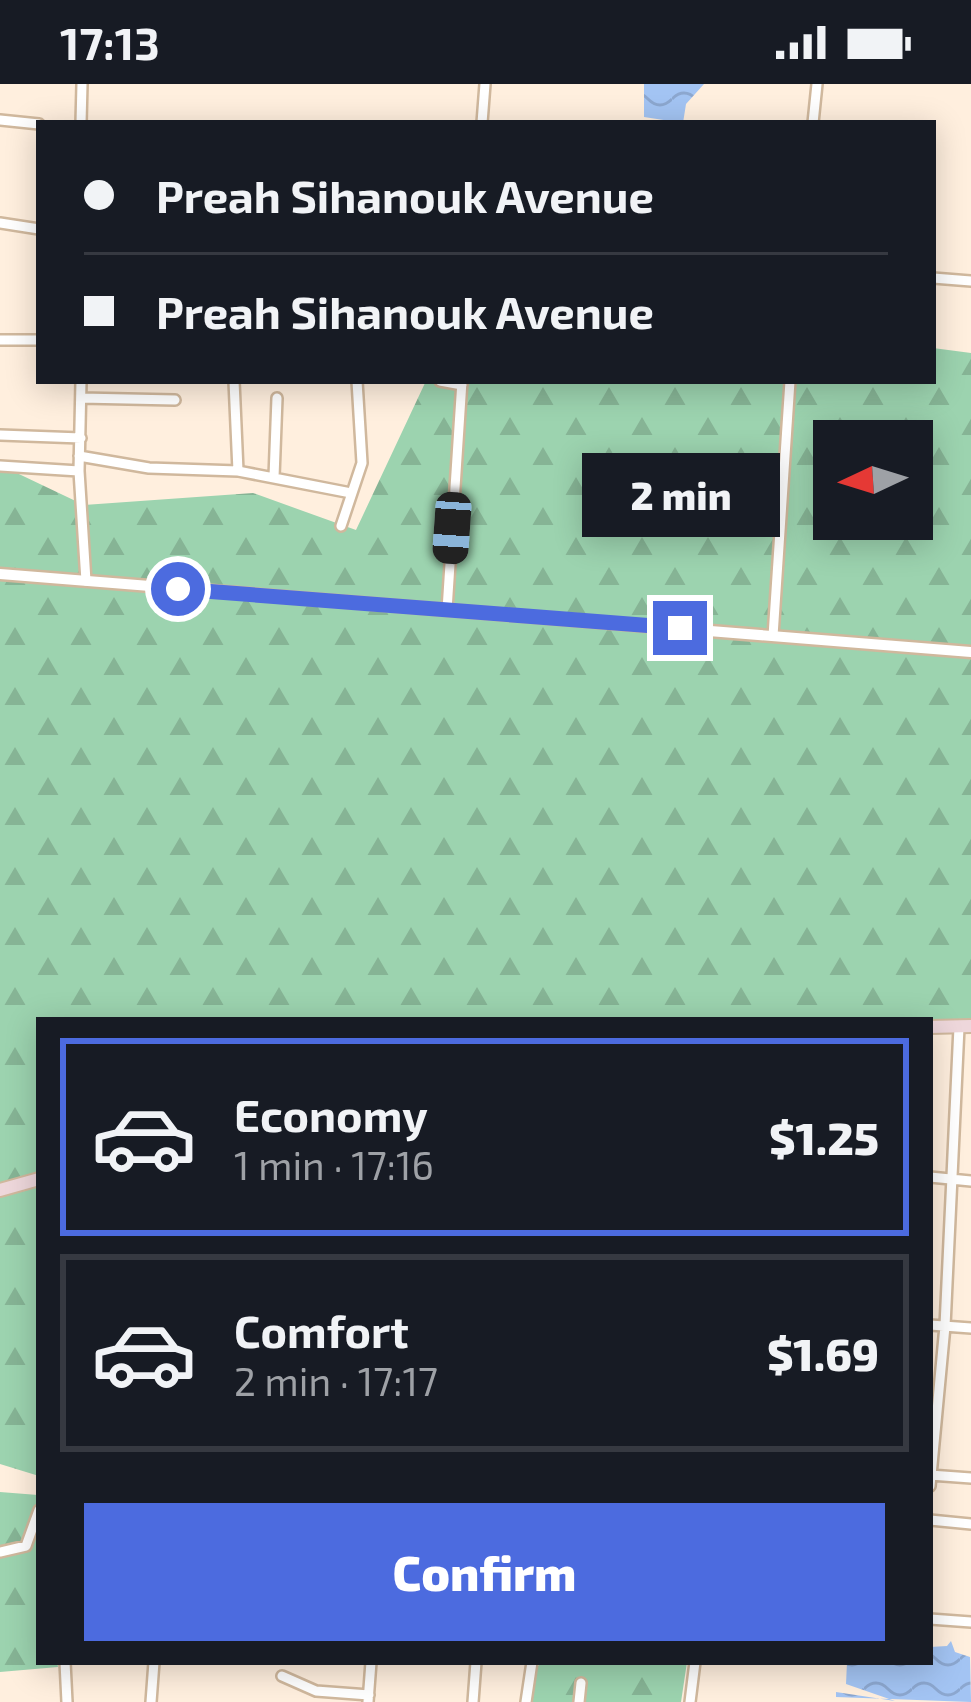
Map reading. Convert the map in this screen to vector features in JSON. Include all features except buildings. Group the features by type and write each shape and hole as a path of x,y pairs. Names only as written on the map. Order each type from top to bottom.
{"main road":[{"path":"933,1028 965,1027"},
{"path":"0,1190 36,1180"}],"street":[{"path":"81,120 82,84"},
{"path":"482,120 485,84"},
{"path":"812,120 817,84"},
{"path":"0,120 36,124"},
{"path":"0,223 36,229"},
{"path":"936,278 971,281"},
{"path":"0,340 36,340"},
{"path":"81,384 79,471 86,581"},
{"path":"234,384 238,471"},
{"path":"341,526 362,453 357,384"},
{"path":"447,610 462,384"},
{"path":"773,636 790,384"},
{"path":"81,398 176,400"},
{"path":"274,477 277,398"},
{"path":"0,435 80,438"},
{"path":"79,456 149,468 238,471 351,493"},
{"path":"0,466 79,471"},
{"path":"0,574 971,652"},
{"path":"933,1456 965,1027"},
{"path":"933,1178 971,1180"},
{"path":"933,1325 971,1328"},
{"path":"933,1478 971,1478"},
{"path":"0,1552 26,1546 36,1518"},
{"path":"933,1520 971,1524"},
{"path":"933,1619 971,1622"},
{"path":"65,1665 67,1702"},
{"path":"151,1702 154,1665"},
{"path":"282,1676 316,1690 369,1698 371,1665"},
{"path":"473,1702 476,1665"},
{"path":"526,1702 532,1665"},
{"path":"690,1702 695,1665"},
{"path":"579,1702 581,1683"}],"green space":[{"path":"936,348 971,353 971,1026 933,1027 933,1017 36,1017 36,1475 0,1464 0,465 84,505 253,493 356,530 425,384 936,384"},
{"path":"0,1492 36,1495 36,1665 58,1667 0,1672"},
{"path":"539,1665 687,1665 681,1702 529,1702"}],"water":[{"path":"644,84 704,84 686,104 683,120 644,117"},
{"path":"951,1641 955,1652 970,1657 971,1702 889,1699 846,1684 847,1665 933,1665 933,1647"},
{"path":"836,1692 879,1699 836,1697"}],"route":[{"path":"178,589 680,628"}]}
